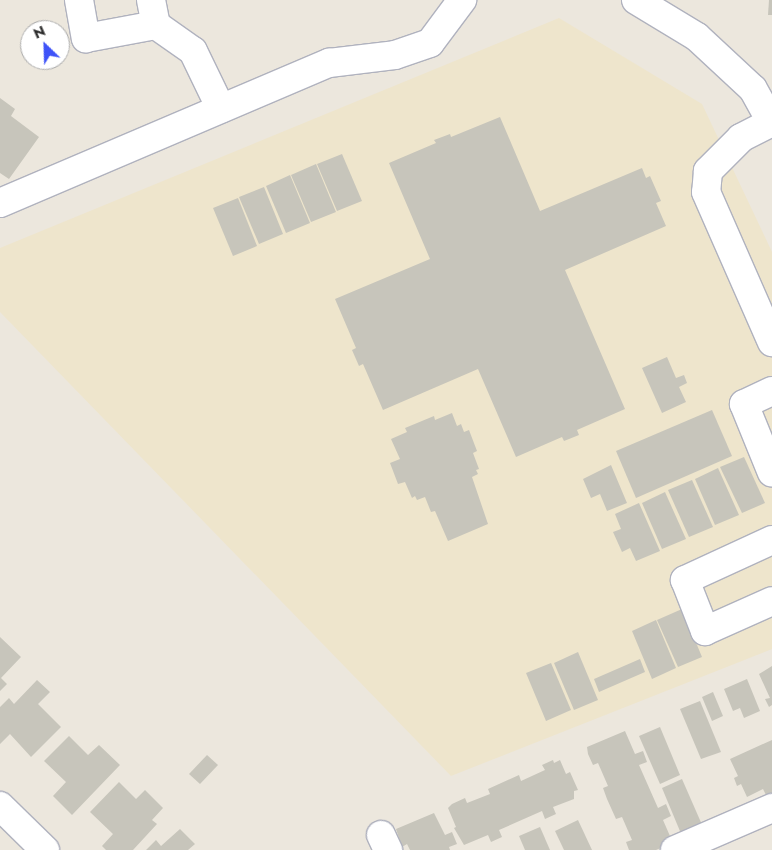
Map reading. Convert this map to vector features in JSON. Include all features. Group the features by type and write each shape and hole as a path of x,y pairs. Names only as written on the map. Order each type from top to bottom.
{"street":[{"path":"79,0 86,38 153,13 193,51 221,109"},
{"path":"0,203 330,63 395,55 430,43 462,0"},
{"path":"636,0 697,37 753,90 772,122 741,138 708,170 706,192 772,342"},
{"path":"772,391 744,404 772,473"},
{"path":"772,540 685,580 706,632 772,601"},
{"path":"0,806 45,850"},
{"path":"675,850 772,808"}],"shaded area":[{"path":"559,18 702,104 772,252 772,649 451,776 0,312 0,248"}],"building":[{"path":"769,0 772,0 772,15 768,15"},
{"path":"0,98 15,109 11,116 39,137 9,179 0,173"},
{"path":"500,117 540,211 642,168 646,178 650,176 661,201 656,203 666,226 565,270 625,409 577,430 579,435 564,441 562,437 516,457 478,369 383,410 363,364 359,366 352,350 356,348 335,299 430,259 389,163 436,143 434,140 450,134 451,137"},
{"path":"342,154 362,201 337,211 317,164"},
{"path":"316,164 336,212 311,222 291,175"},
{"path":"290,175 310,223 286,233 266,186"},
{"path":"264,187 283,234 259,244 239,197"},
{"path":"238,198 257,246 233,256 213,208"},
{"path":"667,357 676,378 684,375 687,383 679,387 686,402 662,413 642,368"},
{"path":"712,410 732,456 636,498 616,451"},
{"path":"452,413 457,426 461,424 464,432 469,430 477,451 473,453 479,469 476,470 478,474 472,477 488,524 448,541 435,511 431,512 425,497 417,500 415,496 412,498 405,482 398,484 390,463 400,459 391,439 407,432 405,428 434,416 435,420"},
{"path":"744,457 765,503 742,513 720,467"},
{"path":"611,465 627,503 607,511 600,494 591,498 583,479"},
{"path":"718,468 739,515 715,525 695,479"},
{"path":"692,480 713,527 689,537 668,490"},
{"path":"665,492 686,539 662,549 642,503"},
{"path":"639,503 660,551 636,561 630,548 622,552 613,532 621,529 615,514"},
{"path":"682,609 702,657 678,667 657,620"},
{"path":"656,620 676,668 652,679 632,631"},
{"path":"0,637 21,657 1,678 7,684 0,691"},
{"path":"578,652 598,700 574,710 554,663"},
{"path":"640,659 645,672 599,692 594,679"},
{"path":"551,663 571,710 546,721 526,673"},
{"path":"772,666 772,705 769,707 765,699 770,698 759,674"},
{"path":"747,679 760,711 744,718 740,708 733,711 724,689"},
{"path":"37,680 50,692 38,704 61,727 31,757 10,734 0,744 0,707 9,698 14,704"},
{"path":"713,692 723,716 712,721 702,697"},
{"path":"700,701 721,752 701,759 680,709"},
{"path":"660,727 680,775 660,784 639,736"},
{"path":"625,731 635,754 643,751 647,762 639,765 658,808 666,804 671,816 663,820 673,843 656,850 629,850 626,842 632,840 622,817 616,819 607,799 603,788 608,786 598,763 593,765 588,754 587,747"},
{"path":"69,736 88,755 99,745 120,765 72,815 53,796 66,782 44,761"},
{"path":"772,740 772,795 767,797 763,789 747,797 741,784 737,786 734,778 738,776 730,759"},
{"path":"207,755 218,765 200,784 189,774"},
{"path":"553,760 554,763 560,760 566,774 570,772 578,790 574,791 574,799 553,807 556,814 545,819 542,811 499,830 502,837 491,842 488,835 464,845 454,828 456,827 448,808 452,804 465,798 467,803 490,794 488,789 519,775 521,781 545,770 542,765"},
{"path":"682,779 703,827 682,836 662,788"},
{"path":"119,782 136,799 145,790 163,808 152,820 157,824 133,850 106,850 102,846 113,834 90,812"},
{"path":"434,813 445,835 452,832 457,844 449,847 450,850 410,850 407,844 402,847 396,829"},
{"path":"578,820 592,850 564,850 555,831"},
{"path":"540,827 550,850 525,850 519,836"},
{"path":"180,829 195,844 188,850 146,850 156,840 161,846"}]}
